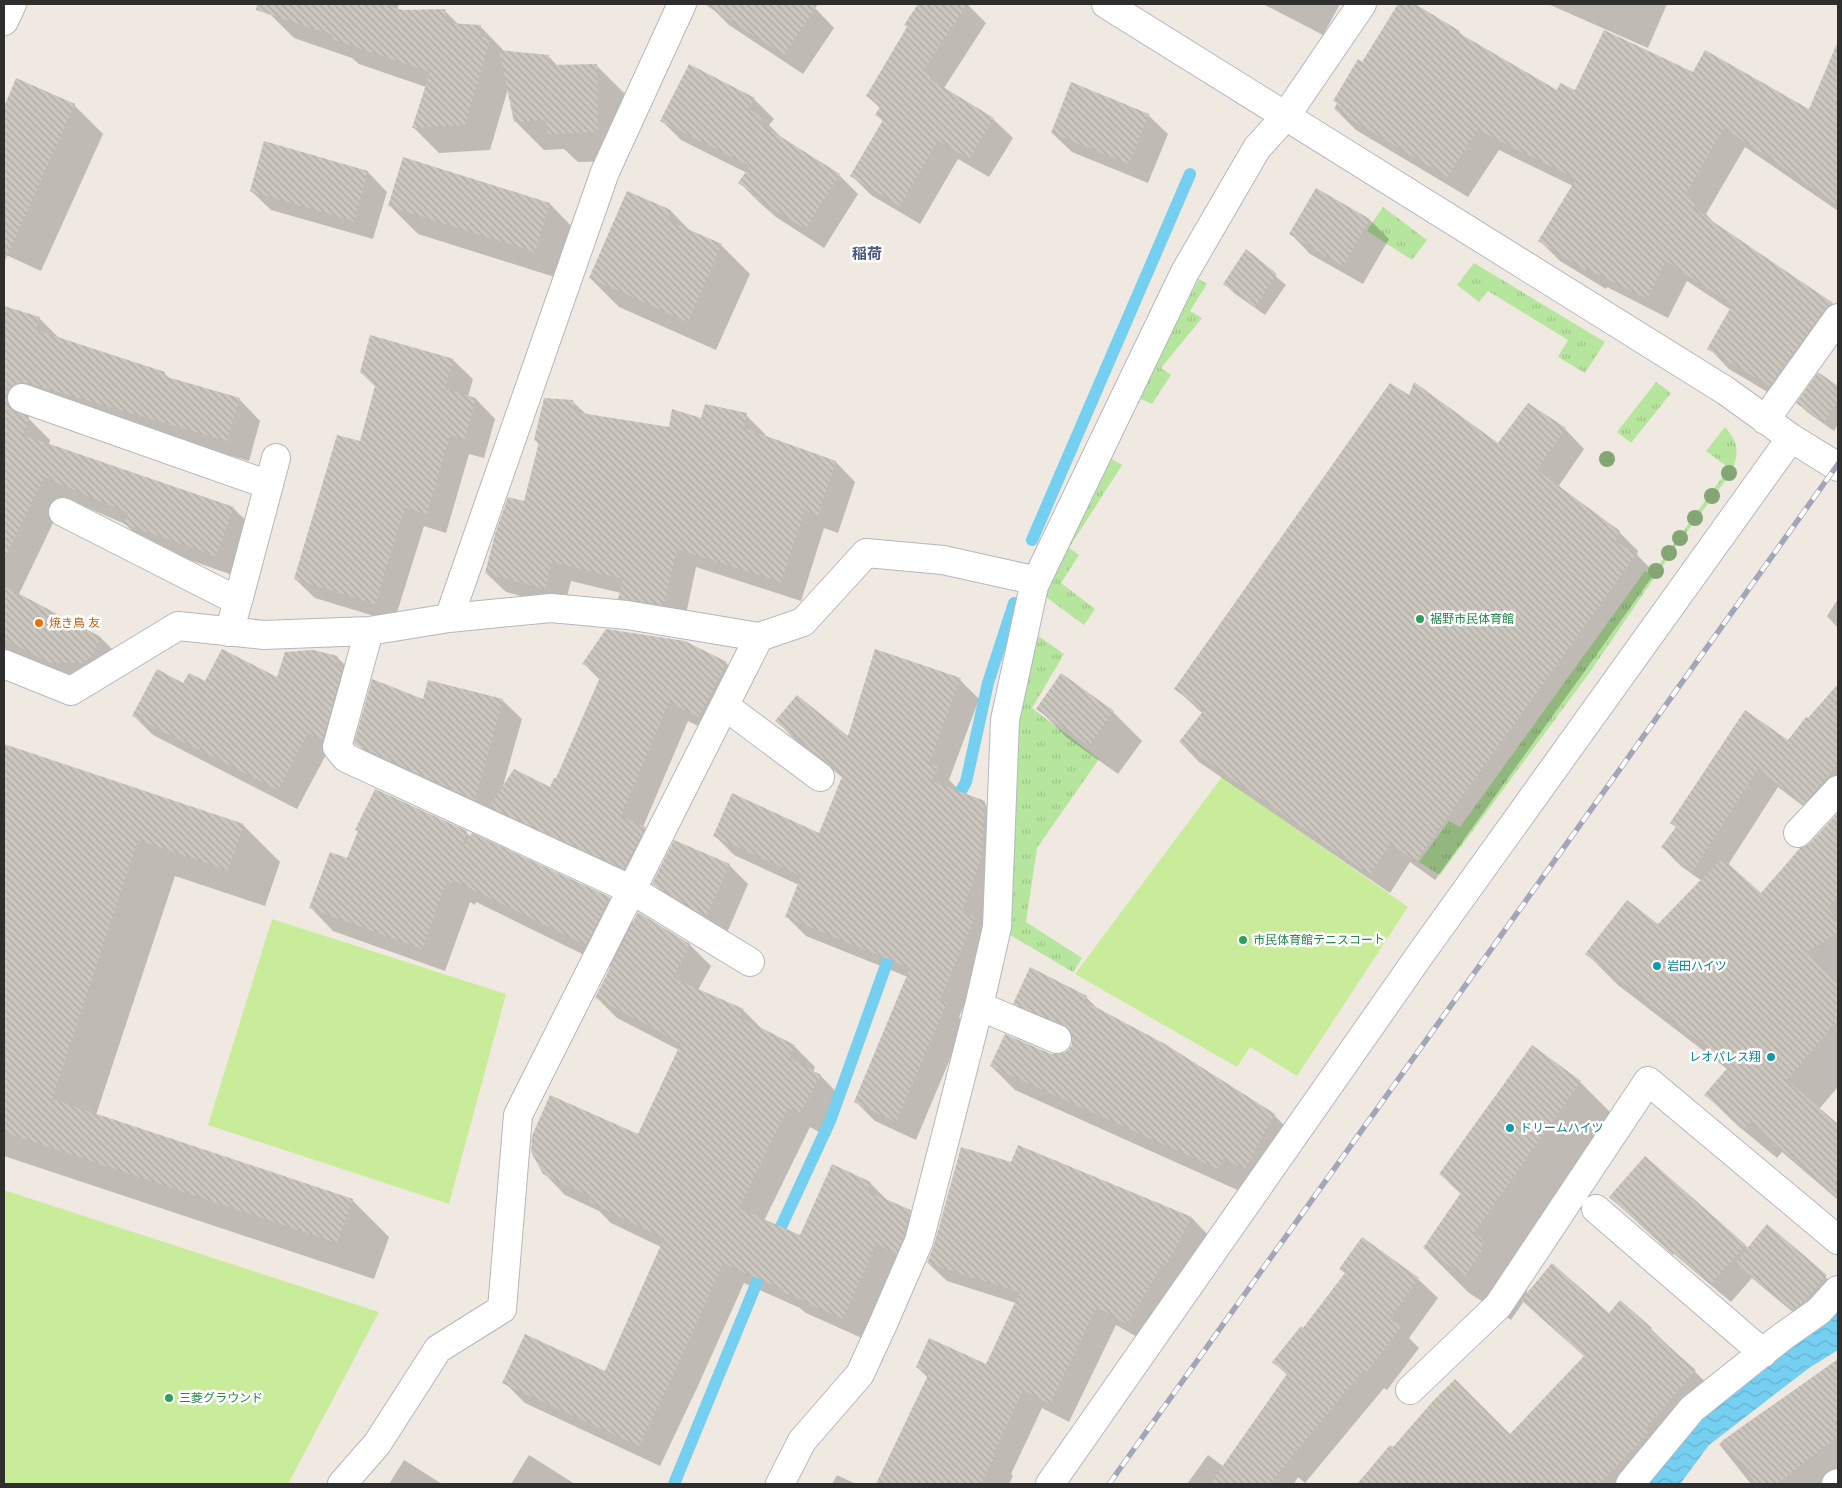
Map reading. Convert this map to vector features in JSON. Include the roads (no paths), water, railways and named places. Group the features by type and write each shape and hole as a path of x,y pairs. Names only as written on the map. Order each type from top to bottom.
{"street":[{"path":"4,21 12,4"},
{"path":"449,618 605,172 682,4"},
{"path":"1106,4 1726,391 1791,438 1838,467"},
{"path":"780,1484 802,1441 860,1374 919,1242 979,1006 997,927 1005,720 1034,586 1185,272 1257,148 1285,117 1362,4"},
{"path":"1765,420 1838,318"},
{"path":"22,398 269,485"},
{"path":"1050,1484 1428,944 1791,438"},
{"path":"229,632 276,458"},
{"path":"63,512 238,601"},
{"path":"4,664 71,691 178,626 264,635 369,630 449,618 551,608 627,615 759,637 803,622 866,553 944,560 1024,578 1034,586"},
{"path":"369,630 337,747 346,758 632,890 750,962"},
{"path":"342,1484 377,1444 438,1349 502,1309 518,1115 759,637"},
{"path":"725,706 820,777"},
{"path":"1798,833 1838,790"},
{"path":"979,1006 1057,1039"},
{"path":"1410,1390 1498,1306 1648,1081 1838,1240"},
{"path":"1596,1209 1762,1353"},
{"path":"1630,1484 1692,1409 1762,1353 1819,1311 1838,1290"}],"water":[{"path":"1838,1310 1838,1350 1809,1368 1709,1445 1680,1484 1646,1484 1704,1416"}],"waterway":[{"path":"1032,540 1190,174"},
{"path":"953,805 966,782 988,683 1014,603"},
{"path":"774,1242 830,1121 894,943"},
{"path":"674,1484 764,1265"}],"railway":[{"path":"1109,1484 1838,464"}],"place":[{"name":"裾野市民体育館","path":"1420,619"},
{"name":"焼き鳥 友","path":"39,623"},
{"name":"市民体育館テニスコート","path":"1243,940"},
{"name":"岩田ハイツ","path":"1657,966"},
{"name":"レオパレス翔","path":"1771,1057"},
{"name":"ドリームハイツ","path":"1510,1128"},
{"name":"三菱グラウンド","path":"169,1398"}],"district":[{"name":"稲荷","path":"867,253"}]}
